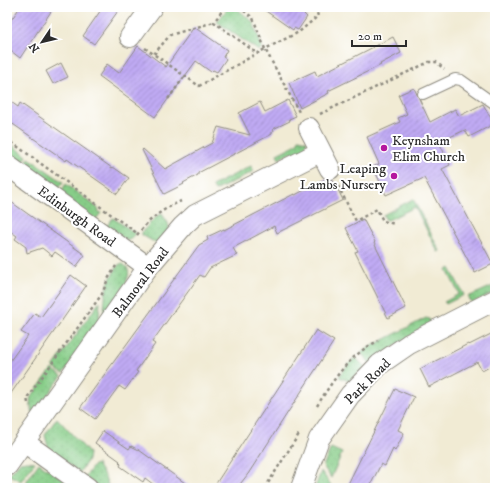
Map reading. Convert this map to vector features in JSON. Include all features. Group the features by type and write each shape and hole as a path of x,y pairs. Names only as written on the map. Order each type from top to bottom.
{"street":[{"path":"130,37 152,7"},
{"path":"309,128 330,169"},
{"name":"Balmoral Road","path":"7,466 148,267 183,226 195,215 320,152"},
{"name":"Edinburgh Road","path":"7,166 148,267"},
{"name":"Park Road","path":"301,488 319,439 350,395 380,364 409,344 495,300"},
{"path":"24,442 88,488"}],"lane":[{"path":"423,94 455,79 461,80 495,104"}],"path":[{"path":"154,54 170,35 214,22 225,7"},
{"path":"239,7 253,18 265,50 309,128"},
{"path":"130,37 199,86 299,32 318,16 315,7"},
{"path":"214,22 258,54"},
{"path":"168,99 185,76"},
{"path":"7,139 138,234"},
{"path":"330,169 356,221 378,209 383,221 395,224"}],"green space":[{"path":"229,7 235,7 253,22 262,47 259,51 217,22"},
{"path":"299,139 307,141 305,150 300,155 292,152 279,159 277,154 297,144"},
{"path":"7,141 27,156 20,165 7,155"},
{"path":"29,158 63,182 56,191 23,167"},
{"path":"251,166 254,171 215,191 212,186"},
{"path":"66,184 99,209 98,211 101,213 95,220 59,194"},
{"path":"413,199 440,251 438,252 415,207 388,220 386,220 383,215"},
{"path":"162,214 168,223 170,233 159,245 142,235 142,232 157,216"},
{"path":"113,218 135,233 131,239 125,241 106,227"},
{"path":"121,263 128,270 127,281 104,315 107,288 115,270"},
{"path":"450,268 464,295 446,304 444,302 459,294 447,270"},
{"path":"495,285 495,292 472,303 468,297"},
{"path":"100,301 99,324 63,374 53,367"},
{"path":"426,318 431,322 370,363 361,353 368,348"},
{"path":"355,357 365,367 349,381 339,377 341,373"},
{"path":"52,369 62,376 34,413 32,412 31,397"},
{"path":"57,418 89,453 88,460 79,473 48,447 45,435"},
{"path":"331,448 342,453 331,478 323,466"},
{"path":"20,462 35,462 21,481 9,475"},
{"path":"39,463 66,482 62,488 41,488 27,483 27,480"},
{"path":"97,464 105,477 109,488 100,488 85,477 94,465"},
{"path":"321,471 333,488 315,488"}],"building":[{"path":"20,7 54,7 20,58 7,48 7,26"},
{"path":"103,7 121,7 94,44 83,36"},
{"path":"260,7 309,7 304,14 307,17 298,30 294,28 293,30"},
{"path":"194,27 227,50 223,57 226,59 217,72 213,70 211,72 196,61 155,117 99,76 107,64 119,73 138,46 166,67"},
{"path":"393,37 401,53 380,64 381,65 328,91 329,93 300,108 289,83 315,71 317,76"},
{"path":"61,63 68,77 53,84 46,71"},
{"path":"414,88 430,122 455,109 459,116 483,104 494,124 469,137 465,130 439,142 450,165 442,169 493,264 475,273 424,178 386,195 373,167 379,164 367,137 400,122 398,118 407,114 398,95"},
{"path":"7,99 18,107 20,103 112,168 113,167 129,178 117,194 7,120"},
{"path":"288,100 296,116 289,119 290,121 273,129 274,131 272,134 198,173 198,175 183,183 184,184 164,194 142,150 143,149 165,169 212,143 218,127 250,135 239,113 260,102 265,112"},
{"path":"326,179 333,180 343,200 277,233 274,226 233,248 237,255 210,268 204,277 200,275 152,342 155,344 125,390 119,386 95,419 80,408 199,245 208,240 207,237"},
{"path":"7,199 85,255 76,267 55,252 52,256 42,248 27,253 26,247 15,239 17,236 7,229"},
{"path":"363,219 406,308 388,318 355,252 358,251 346,228"},
{"path":"71,275 86,286 7,399 7,365 28,336 21,332 35,313 41,317"},
{"path":"316,330 334,341 248,474 237,488 213,488"},
{"path":"495,332 495,364 482,371 477,362 429,387 420,369"},
{"path":"395,389 414,397 398,430 404,433 395,451 393,449 385,466 381,464 369,488 346,488"},
{"path":"103,431 129,449 131,446 139,450 192,488 158,488 145,478 143,482 120,466 120,461 95,443"}],"place":[{"name":"Keynsham Elim Church","path":"384,148"},
{"name":"Leaping Lambs Nursery","path":"394,176"}]}
